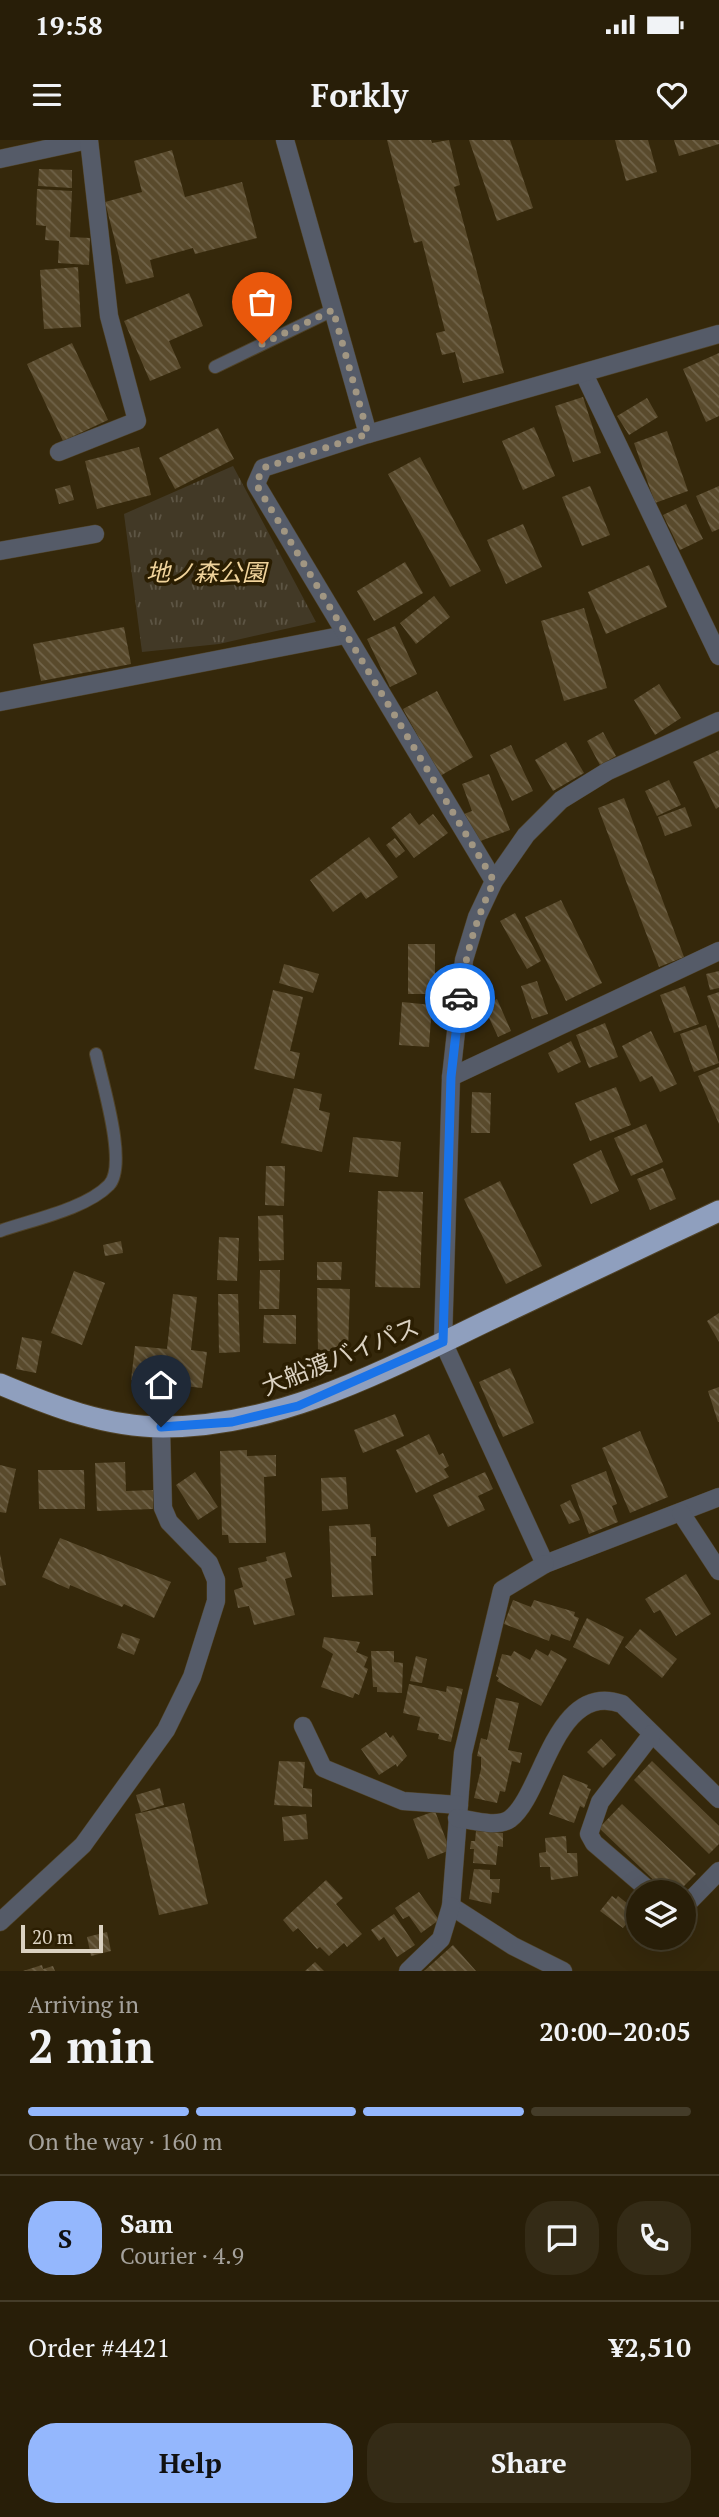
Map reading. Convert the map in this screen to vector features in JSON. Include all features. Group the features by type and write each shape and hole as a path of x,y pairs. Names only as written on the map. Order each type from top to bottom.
{"highway":[{"name":"大船渡バイパス","path":"0,1384 86,1416 161,1427 225,1423 298,1406 443,1342 719,1210"}],"street":[{"path":"0,159 88,140 109,316 137,421 59,452"},
{"path":"285,140 368,434"},
{"path":"494,881 256,484 263,468 368,434 719,334"},
{"path":"584,374 719,656"},
{"path":"0,551 94,534"},
{"path":"0,702 345,635"},
{"path":"545,1564 443,1342 451,1077 464,960 477,916 494,881 526,835 561,800 608,771 719,721"},
{"path":"451,1077 719,951"},
{"path":"0,1922 83,1845 166,1730 192,1677 216,1601 216,1580 209,1563 169,1522 163,1508 161,1427"},
{"path":"408,1971 441,1939 451,1906 463,1753 502,1590 545,1564 719,1497"},
{"path":"681,1513 719,1571"},
{"path":"303,1726 323,1768 403,1801 458,1811 493,1823 509,1820 520,1808 551,1744 578,1712 593,1703 611,1700 622,1704 719,1799"},
{"path":"637,1880 594,1843 589,1833 600,1802 652,1734"},
{"path":"696,1895 719,1871"},
{"path":"451,1906 513,1945 563,1971"}],"lane":[{"path":"215,367 333,310"},
{"path":"0,1231 91,1199 110,1184 116,1173 116,1147 96,1054"}],"green space":[{"name":"地ノ森公園","path":"233,466 316,622 219,644 142,652 124,514"}],"building":[{"path":"387,140 431,140 432,143 449,140 460,185 454,187 504,373 463,383 455,352 442,355 436,333 445,331 422,241 414,243"},
{"path":"469,140 510,140 533,208 497,221"},
{"path":"615,140 648,140 657,172 626,181"},
{"path":"674,140 719,140 719,144 679,156"},
{"path":"172,150 185,197 242,182 257,238 195,254 193,248 150,260 154,277 126,284 105,202 142,192 134,161"},
{"path":"39,169 72,170 72,188 38,186"},
{"path":"37,189 72,191 70,237 90,238 89,265 58,263 59,241 45,240 46,226 36,225"},
{"path":"78,267 81,327 44,329 40,270"},
{"path":"189,293 203,326 169,341 181,368 150,381 124,321"},
{"path":"72,343 108,420 63,441 27,364"},
{"path":"719,353 719,416 706,422 683,369"},
{"path":"583,397 601,453 573,462 555,406"},
{"path":"647,398 658,417 629,435 617,416"},
{"path":"534,427 555,476 523,490 502,441"},
{"path":"218,428 234,459 175,489 159,458"},
{"path":"667,431 688,491 655,503 634,443"},
{"path":"139,447 151,495 97,509 85,461"},
{"path":"420,457 481,571 450,587 388,474"},
{"path":"70,485 74,500 59,504 55,489"},
{"path":"590,486 610,535 582,546 562,497"},
{"path":"719,486 719,529 712,532 696,496"},
{"path":"686,504 703,539 680,550 663,515"},
{"path":"523,524 542,567 506,584 487,540"},
{"path":"405,562 423,593 374,621 357,591"},
{"path":"649,565 667,607 606,634 588,592"},
{"path":"434,596 450,617 416,644 400,623"},
{"path":"584,608 607,688 564,701 541,621"},
{"path":"395,626 417,674 390,687 367,639"},
{"path":"124,627 131,664 41,681 33,644"},
{"path":"659,684 681,718 655,735 634,700"},
{"path":"437,691 473,757 440,776 403,709"},
{"path":"603,732 616,756 600,765 587,741"},
{"path":"566,742 584,773 553,791 535,760"},
{"path":"511,745 533,791 512,801 490,755"},
{"path":"719,750 719,807 716,809 693,762"},
{"path":"489,774 510,830 475,843 464,814 472,811 462,784"},
{"path":"669,780 681,805 657,816 645,791"},
{"path":"624,798 684,957 659,967 598,808"},
{"path":"685,807 692,826 665,836 658,817"},
{"path":"410,813 419,825 433,814 448,833 414,858 391,828"},
{"path":"369,837 398,877 366,899 361,892 333,912 310,880"},
{"path":"395,838 405,851 396,858 386,845"},
{"path":"561,900 602,983 566,1001 525,917"},
{"path":"515,913 541,961 527,969 500,921"},
{"path":"408,944 435,944 435,994 408,994"},
{"path":"284,964 319,974 313,993 279,983"},
{"path":"719,971 719,988 710,990 706,974"},
{"path":"537,981 548,1014 532,1019 521,986"},
{"path":"685,986 699,1024 674,1033 660,995"},
{"path":"273,990 303,997 290,1051 300,1053 294,1079 254,1069"},
{"path":"719,992 719,1029 707,996"},
{"path":"497,999 511,1031 498,1037 483,1005"},
{"path":"402,1002 432,1005 429,1047 399,1045"},
{"path":"605,1023 618,1057 589,1068 576,1035"},
{"path":"706,1025 719,1063 694,1072 680,1034"},
{"path":"651,1031 677,1084 660,1092 652,1076 640,1082 622,1046"},
{"path":"571,1041 581,1062 558,1073 548,1053"},
{"path":"719,1067 719,1124 698,1076"},
{"path":"616,1087 631,1125 590,1141 575,1103"},
{"path":"294,1088 322,1094 319,1110 330,1113 322,1152 281,1143"},
{"path":"472,1092 491,1093 490,1133 471,1133"},
{"path":"646,1124 663,1162 631,1176 614,1138"},
{"path":"353,1137 401,1142 398,1177 349,1172"},
{"path":"601,1150 619,1191 591,1204 573,1164"},
{"path":"266,1166 285,1166 284,1206 265,1205"},
{"path":"663,1168 676,1199 650,1210 637,1179"},
{"path":"500,1181 542,1266 506,1284 464,1199"},
{"path":"378,1191 423,1192 420,1288 375,1287"},
{"path":"283,1215 284,1260 259,1261 258,1216"},
{"path":"219,1237 239,1238 237,1281 217,1280"},
{"path":"121,1241 123,1253 105,1256 103,1245"},
{"path":"317,1262 342,1262 341,1280 317,1280"},
{"path":"260,1270 280,1270 279,1309 259,1309"},
{"path":"74,1271 105,1283 82,1345 51,1333"},
{"path":"317,1288 350,1289 348,1351 318,1351"},
{"path":"173,1294 197,1297 191,1350 207,1352 202,1388 131,1380 135,1346 167,1349"},
{"path":"218,1294 238,1294 240,1352 219,1353"},
{"path":"719,1313 719,1342 707,1321"},
{"path":"264,1315 296,1315 296,1344 263,1343"},
{"path":"22,1337 42,1341 36,1373 16,1369"},
{"path":"510,1368 534,1423 503,1437 479,1382"},
{"path":"719,1387 719,1422 718,1422 708,1391"},
{"path":"395,1414 404,1436 363,1453 354,1430"},
{"path":"640,1431 668,1497 630,1513 602,1448"},
{"path":"429,1434 439,1455 443,1453 449,1466 444,1469 449,1477 416,1493 396,1450"},
{"path":"247,1450 247,1456 276,1455 276,1476 264,1477 266,1543 229,1543 228,1535 222,1535 220,1451"},
{"path":"125,1462 126,1491 153,1490 153,1509 97,1511 95,1463"},
{"path":"0,1465 16,1469 6,1513 0,1512"},
{"path":"38,1470 84,1470 85,1509 39,1509"},
{"path":"606,1471 617,1504 612,1506 618,1522 589,1534 571,1485"},
{"path":"195,1472 218,1507 198,1520 176,1485"},
{"path":"485,1472 493,1489 478,1496 485,1510 448,1527 433,1495"},
{"path":"346,1477 348,1509 322,1511 321,1478"},
{"path":"570,1500 580,1520 569,1524 560,1505"},
{"path":"370,1524 371,1537 376,1537 376,1556 371,1556 373,1595 332,1597 329,1526"},
{"path":"60,1538 171,1582 154,1618 124,1604 122,1607 70,1585 69,1589 42,1577"},
{"path":"285,1552 292,1577 285,1579 295,1615 254,1625 249,1606 238,1608 234,1590 243,1587 238,1568 267,1561 266,1557"},
{"path":"0,1554 6,1585 0,1586"},
{"path":"686,1574 711,1614 676,1636 660,1610 654,1613 645,1599"},
{"path":"513,1600 531,1607 534,1600 575,1612 574,1616 579,1618 570,1641 551,1634 549,1641 504,1624"},
{"path":"587,1618 624,1637 609,1665 573,1647"},
{"path":"640,1629 677,1659 662,1678 625,1647"},
{"path":"122,1633 140,1639 134,1655 117,1648"},
{"path":"324,1637 360,1642 356,1652 368,1657 364,1667 368,1669 359,1695 355,1693 353,1698 321,1687 333,1654 322,1647"},
{"path":"536,1649 548,1656 551,1650 567,1659 541,1706 497,1681 499,1678 496,1676 502,1654 511,1656 514,1651 530,1660"},
{"path":"371,1651 394,1651 394,1662 403,1663 402,1693 377,1692 377,1687 373,1687"},
{"path":"416,1656 427,1659 422,1683 410,1681"},
{"path":"409,1684 446,1692 447,1686 463,1689 451,1742 438,1739 439,1734 417,1730 420,1717 403,1713"},
{"path":"496,1698 519,1703 508,1750 522,1753 520,1763 512,1761 505,1792 500,1791 497,1803 474,1798 481,1769 481,1757 477,1756 481,1738 487,1740"},
{"path":"386,1732 390,1738 393,1735 407,1756 397,1767 396,1764 379,1775 361,1749"},
{"path":"601,1739 616,1755 603,1768 587,1752"},
{"path":"279,1761 305,1762 303,1788 312,1789 312,1807 274,1805"},
{"path":"652,1761 719,1826 719,1844 709,1854 634,1780"},
{"path":"563,1775 588,1785 587,1788 591,1789 584,1808 580,1806 574,1823 549,1814"},
{"path":"160,1788 164,1805 141,1812 136,1795"},
{"path":"184,1803 208,1904 159,1915 135,1814"},
{"path":"622,1804 696,1874 690,1880 653,1880 599,1828"},
{"path":"435,1811 450,1850 428,1859 413,1819"},
{"path":"306,1814 308,1839 284,1841 282,1817"},
{"path":"476,1831 503,1833 503,1847 498,1846 496,1865 473,1863 474,1849 470,1849 471,1841 475,1841"},
{"path":"566,1836 567,1853 577,1853 578,1876 551,1880 550,1867 540,1867 539,1853 546,1852 545,1838"},
{"path":"474,1869 490,1870 490,1879 500,1879 499,1893 492,1892 491,1904 469,1899"},
{"path":"326,1880 343,1898 336,1904 362,1934 347,1947 344,1943 329,1956 320,1947 317,1949 298,1928 293,1932 283,1920"},
{"path":"419,1892 439,1920 421,1933 409,1916 403,1919 395,1908"},
{"path":"612,1896 616,1899 618,1896 626,1902 626,1924 623,1928 600,1911"},
{"path":"394,1914 415,1945 397,1957 384,1937 379,1941 371,1930"},
{"path":"107,1932 111,1951 91,1956 87,1937"},
{"path":"453,1945 476,1971 424,1971"},
{"path":"315,1962 324,1971 305,1971"},
{"path":"42,1965 43,1969 53,1966 55,1971 23,1971"}],"way so far":[{"path":"262,344 333,310 368,434 263,468 256,484 494,881 477,916 464,960 460,998"}],"route":[{"path":"161,1427 211,1425 252,1419 298,1406 443,1342 451,1077 460,998"}]}
